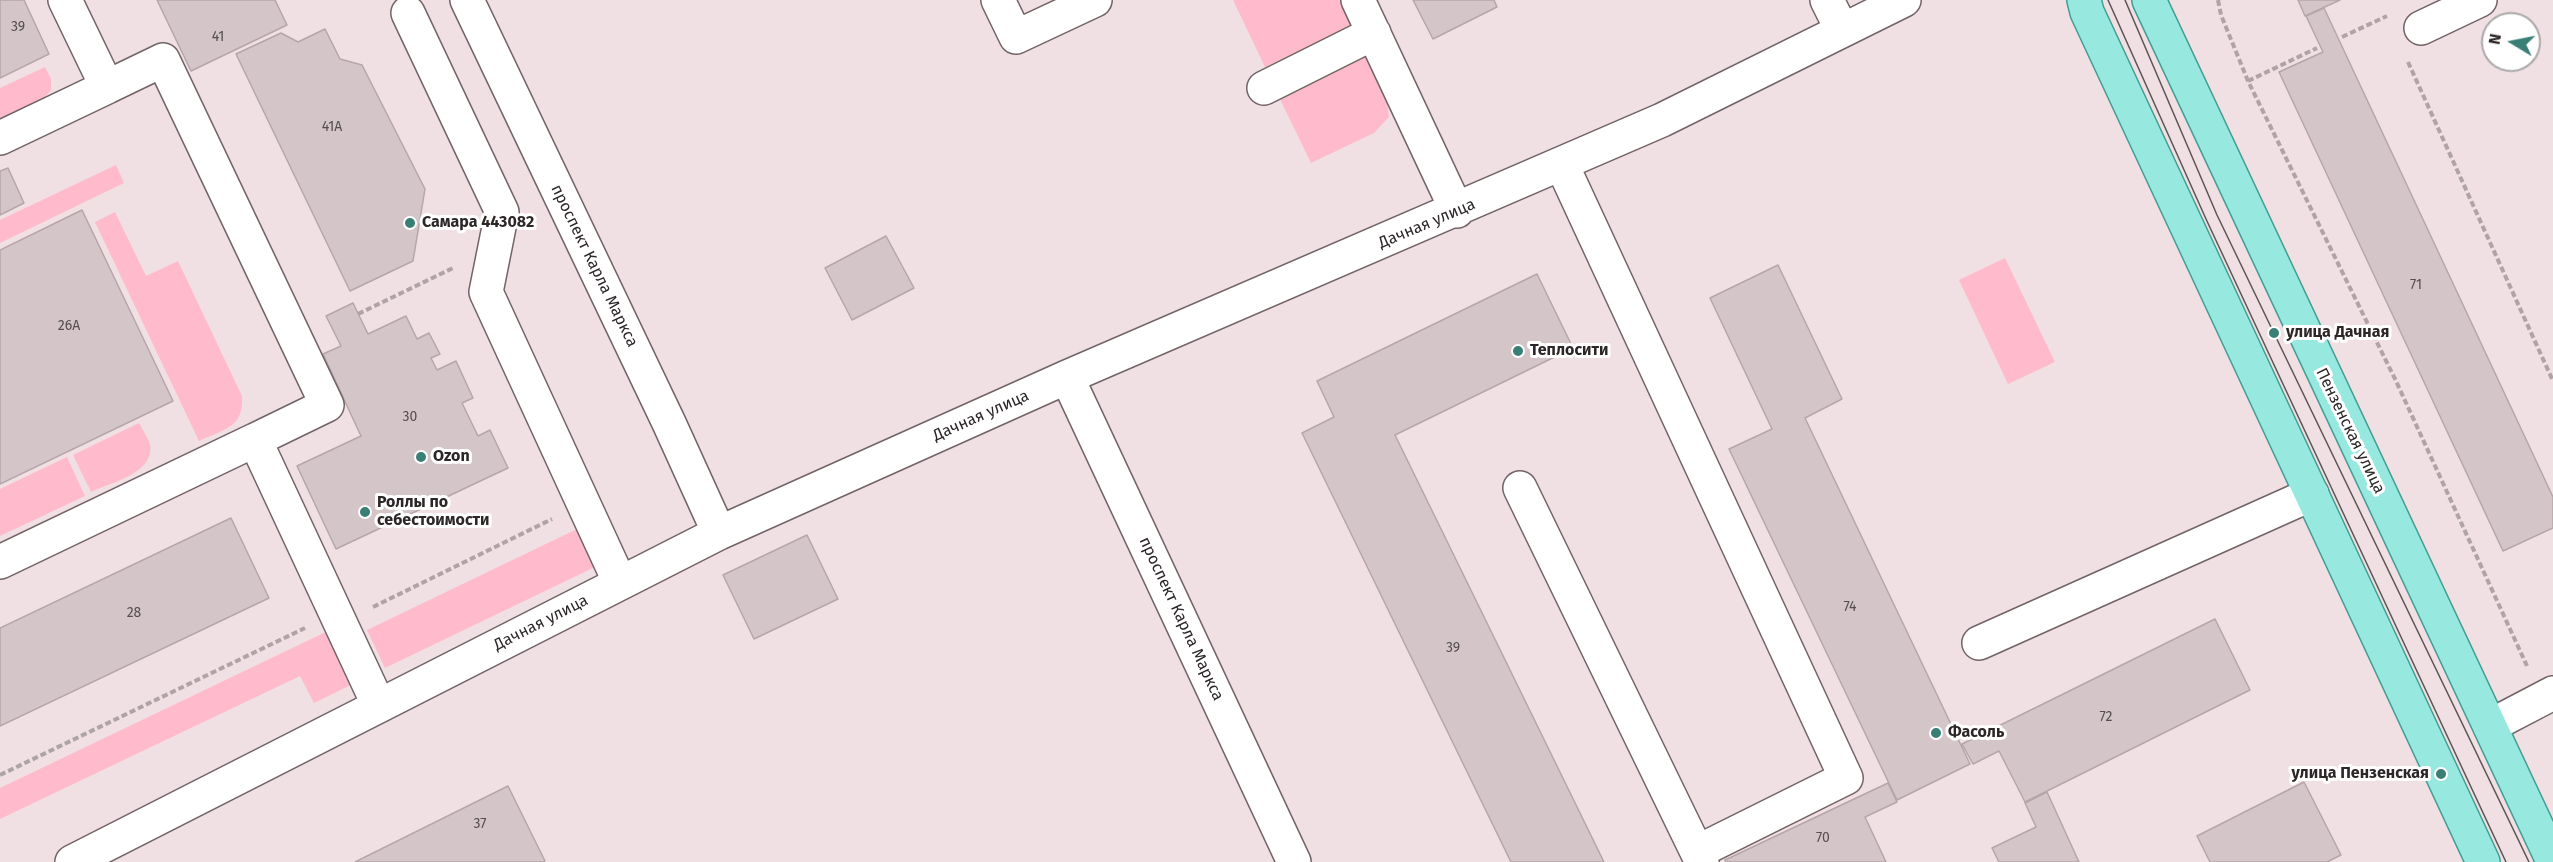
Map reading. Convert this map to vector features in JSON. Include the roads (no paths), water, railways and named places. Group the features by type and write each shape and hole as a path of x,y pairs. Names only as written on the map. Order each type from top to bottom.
{"main road":[{"path":"2084,0 2087,12 2483,862"},
{"name":"Пензенская улица","path":"2149,0 2287,300 2553,861"}],"street":[{"path":"65,0 107,87"},
{"name":"проспект Карла Маркса","path":"467,0 669,423 719,533"},
{"path":"998,0 1016,37 1095,0"},
{"path":"1358,0 1457,211"},
{"path":"1827,0 1842,30"},
{"name":"Дачная улица","path":"72,862 719,533 1067,377 1562,165 1662,120 1904,0"},
{"path":"2406,27 2480,0"},
{"path":"408,13 502,212 486,292 620,583"},
{"path":"1264,88 1374,33"},
{"path":"0,138 163,60 327,405 0,562"},
{"path":"1520,488 1700,857 1846,778 1562,165"},
{"name":"проспект Карла Маркса","path":"1067,377 1294,862"},
{"path":"255,440 379,706"},
{"path":"1979,643 2312,494"},
{"path":"2490,726 2547,695"}],"tram line":[{"path":"2108,0 2206,219 2506,862"},
{"path":"2125,0 2217,215 2529,862"}],"place":[{"name":"Самара 443082","path":"410,223"},
{"name":"улица Дачная","path":"2274,333"},
{"name":"Теплосити","path":"1518,351"},
{"name":"Ozon","path":"421,457"},
{"name":"Роллы по себестоимости","path":"365,512"},
{"name":"Фасоль","path":"1936,733"},
{"name":"улица Пензенская","path":"2441,774"}]}
